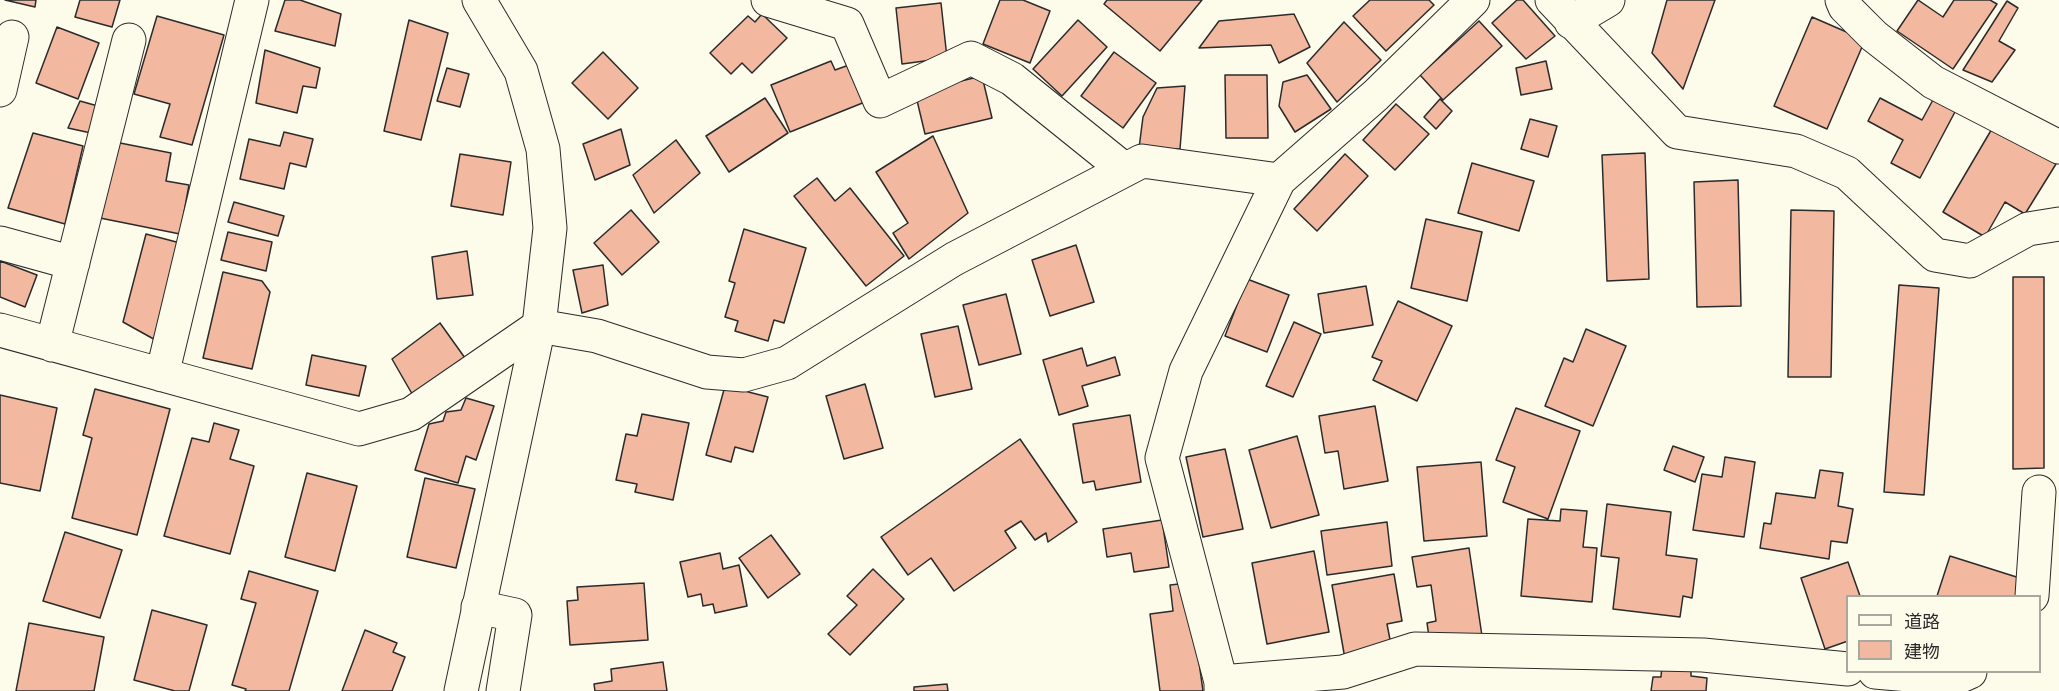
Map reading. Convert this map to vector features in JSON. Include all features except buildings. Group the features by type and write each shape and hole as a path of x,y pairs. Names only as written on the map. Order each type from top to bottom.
{"street":[{"path":"162,375 252,0"},
{"path":"460,691 539,326 550,228 543,149 520,72 479,0"},
{"path":"768,0 847,24 880,101 971,58 1012,79 1125,170"},
{"path":"1473,0 1376,95 1279,180 1186,370 1161,458 1221,686 1343,672 1415,649 1703,655 1846,669"},
{"path":"1561,11 1608,0"},
{"path":"1842,0 1845,7 1874,36 1933,82 2059,147"},
{"path":"1561,11 1677,132 1796,151 1847,173 1935,255 1970,261 2028,229 2059,224"},
{"path":"0,90 12,37"},
{"path":"52,345 129,40"},
{"path":"0,330 359,429 411,414 539,326 597,336 707,372 744,375 787,363 954,259 1142,161 1279,180"},
{"path":"0,243 73,263"},
{"path":"2032,595 2039,492"},
{"path":"478,607 515,615 503,691"},
{"path":"1886,673 1953,679 1968,673"}]}
